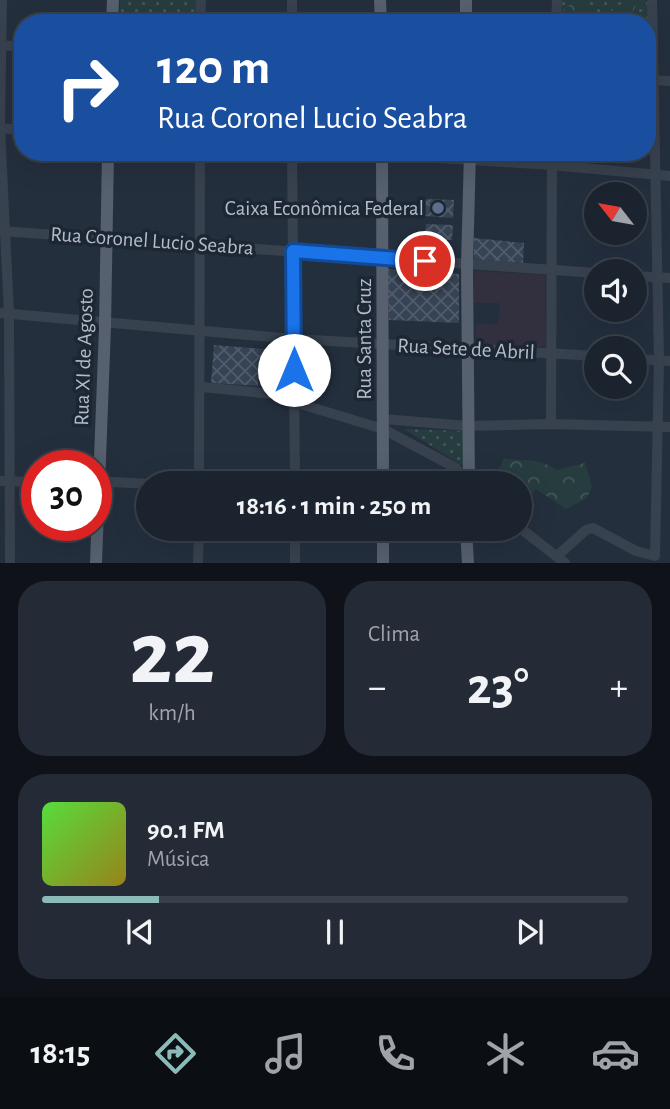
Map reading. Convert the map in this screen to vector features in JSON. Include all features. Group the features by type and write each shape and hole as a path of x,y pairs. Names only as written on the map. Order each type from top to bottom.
{"main road":[{"name":"Rua XI de Agosto","path":"99,450 106,321 108,161"},
{"name":"Rua Santa Cruz","path":"382,161 383,471"},
{"path":"467,471 470,161"},
{"name":"Rua XI de Agosto","path":"96,541 96,563"},
{"path":"383,541 383,563"},
{"path":"467,541 468,563"}],"street":[{"path":"2,0 0,128 5,314 5,482 10,563"},
{"path":"199,471 200,161"},
{"path":"292,161 295,471"},
{"path":"515,161 670,176"},
{"path":"551,161 551,425"},
{"path":"532,538 555,558 586,530 593,528 636,551 654,556 657,427 664,361 657,278 653,161"},
{"name":"Rua Coronel Lucio Seabra","path":"3,231 584,272"},
{"path":"647,277 670,278"},
{"name":"Rua Sete de Abril","path":"5,314 294,339 584,355"},
{"path":"200,361 208,343 219,332"},
{"path":"201,387 294,399 383,424 670,427"},
{"path":"383,424 458,471"},
{"path":"112,482 136,483"},
{"path":"198,563 199,541"},
{"path":"295,541 295,563"}],"shaded area":[{"path":"474,273 545,275 546,347 475,345 476,323 498,325 500,303 474,303"}],"green space":[{"path":"120,0 199,0 198,14 119,14"},
{"path":"562,0 647,2 648,14 560,14"},
{"path":"576,0 585,0 588,14 561,14"},
{"path":"627,0 638,0 633,12 637,14 608,14"},
{"path":"404,429 464,431 465,467"},
{"path":"504,458 537,462 557,470 585,463 592,486 587,498 566,509 536,489 532,494 532,471 493,471 499,469"}],"building":[{"name":"Caixa Econômica Federal","path":"424,199 454,200 453,218 423,216"},
{"path":"426,224 453,225 452,240 425,238"},
{"path":"474,238 524,243 523,263 474,259"},
{"path":"387,269 459,274 459,323 389,320"},
{"path":"214,345 286,351 287,377 259,375 258,386 211,383"}],"place":[{"name":"Caixa Econômica Federal","path":"438,208"}],"route":[{"path":"294,370 293,251 425,261"}]}
